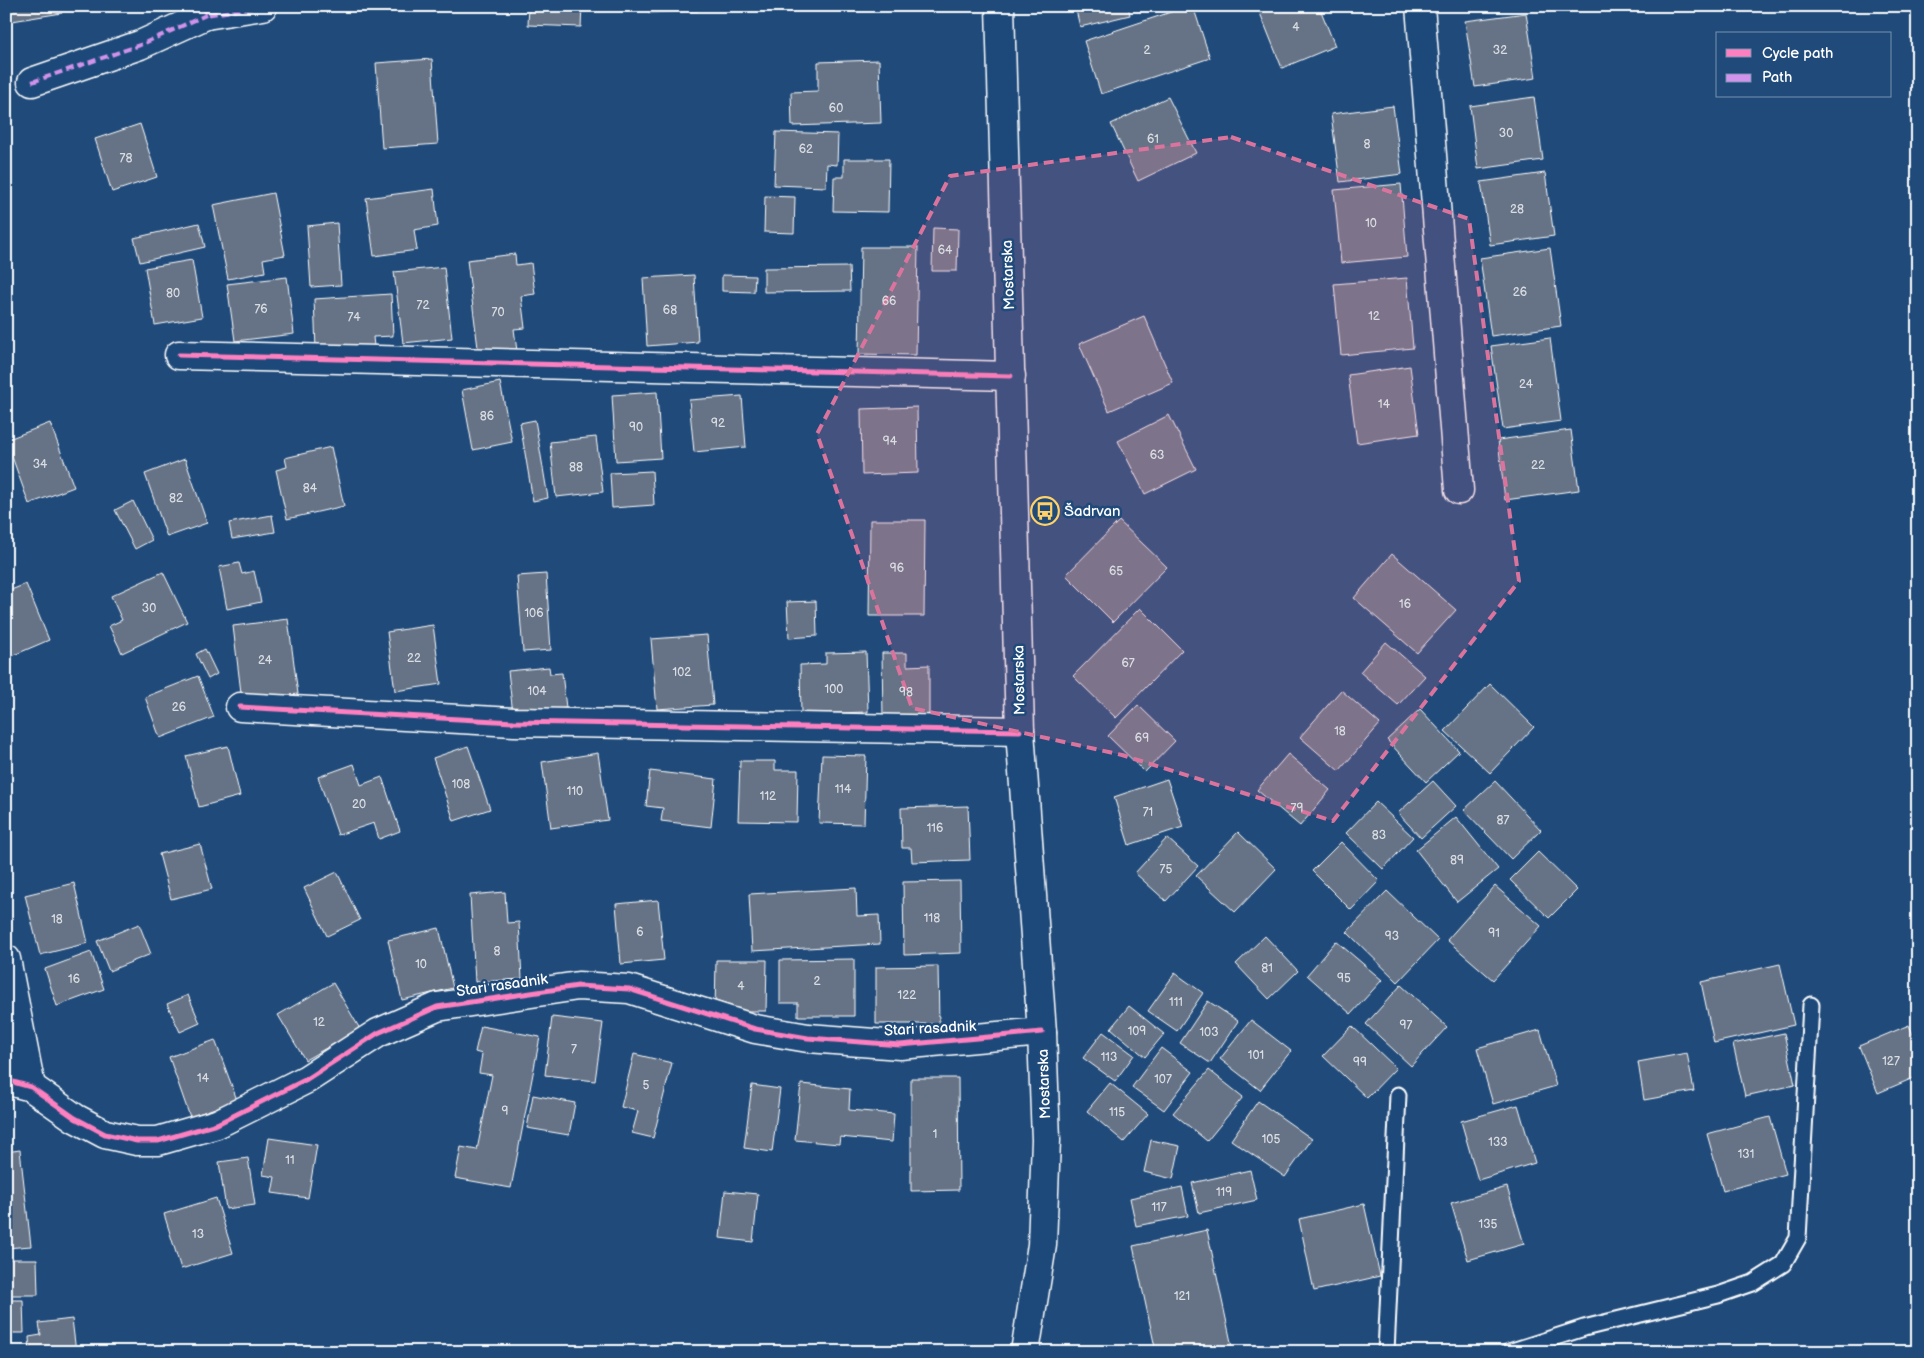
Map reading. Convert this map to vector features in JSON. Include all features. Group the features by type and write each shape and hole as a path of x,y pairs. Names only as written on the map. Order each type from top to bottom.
{"street":[{"path":"32,82 140,45 205,10 264,6"},
{"name":"Mostarska","path":"1000,6 1020,731 1042,1032 1046,1140 1042,1236 1025,1352"},
{"path":"1420,6 1459,490"},
{"path":"179,355 1011,376"},
{"path":"240,707 514,722 1020,731"},
{"name":"Stari rasadnik","path":"6,959 18,1083 105,1134 137,1141 158,1141 217,1124 307,1079 378,1033 437,1007 578,986 629,989 755,1029 808,1038 900,1045 1042,1032"}],"lane":[{"path":"1509,1352 1584,1328 1718,1295 1753,1283 1782,1264 1798,1238 1811,1005"},
{"path":"1386,1352 1398,1095"}],"highlighted area":[{"path":"1231,137 1469,219 1519,581 1333,821 1122,755 912,708 817,434 950,176"}],"building":[{"path":"9,6 61,6 62,13 12,21"},
{"path":"98,6 120,6 99,11"},
{"path":"529,6 582,6 581,27 528,25"},
{"path":"649,6 698,6 698,11 649,13"},
{"path":"1075,6 1128,6 1130,15 1080,27"},
{"path":"1193,6 1210,58 1101,94 1084,41"},
{"path":"1262,6 1319,6 1335,46 1282,68 1258,8"},
{"path":"1526,13 1536,78 1475,87 1465,21"},
{"path":"432,59 438,144 382,148 376,63"},
{"path":"879,60 881,123 792,126 791,92 818,91 818,62"},
{"path":"1168,97 1196,153 1138,181 1111,124"},
{"path":"1534,97 1543,160 1478,169 1470,106"},
{"path":"1393,106 1402,174 1340,182 1331,114"},
{"path":"140,124 157,177 112,192 95,139"},
{"path":"776,132 838,134 837,165 827,164 826,187 774,185"},
{"path":"844,159 889,159 888,212 833,211 834,177 844,177"},
{"path":"1545,173 1554,236 1490,245 1481,182"},
{"path":"1401,184 1407,257 1341,263 1334,190"},
{"path":"434,189 438,226 414,230 417,250 374,256 366,198"},
{"path":"273,193 285,255 263,259 265,272 228,279 213,205"},
{"path":"765,196 795,197 794,233 764,232"},
{"path":"199,223 205,247 140,262 134,238"},
{"path":"337,223 341,285 311,287 307,226"},
{"path":"933,228 958,229 957,271 932,271"},
{"path":"861,247 918,247 916,355 859,354"},
{"path":"1550,248 1561,326 1491,336 1480,258"},
{"path":"515,254 516,265 531,263 535,294 521,296 525,328 514,329 517,351 479,356 467,260"},
{"path":"192,260 202,317 155,325 145,268"},
{"path":"444,267 452,338 403,343 394,272"},
{"path":"849,267 850,291 764,292 764,268"},
{"path":"694,275 698,342 647,346 643,278"},
{"path":"722,275 755,276 754,292 722,291"},
{"path":"287,277 294,334 235,341 227,284"},
{"path":"1407,278 1413,348 1341,355 1334,284"},
{"path":"391,294 393,336 373,337 374,346 316,349 314,299"},
{"path":"1144,316 1173,383 1109,411 1079,344"},
{"path":"1550,338 1561,421 1503,429 1491,346"},
{"path":"1410,366 1419,434 1357,443 1348,375"},
{"path":"500,382 512,442 473,450 462,390"},
{"path":"657,392 661,458 616,461 612,395"},
{"path":"742,396 746,447 694,452 689,400"},
{"path":"917,407 918,473 862,475 861,409"},
{"path":"1169,415 1196,469 1145,494 1118,441"},
{"path":"535,420 548,498 533,501 520,423"},
{"path":"50,423 74,487 29,504 6,440"},
{"path":"1571,430 1579,490 1505,500 1498,440"},
{"path":"596,437 603,492 556,497 550,442"},
{"path":"331,447 344,506 287,519 276,470 287,467 285,458"},
{"path":"185,459 207,523 167,537 145,474"},
{"path":"652,471 654,505 612,508 610,473"},
{"path":"133,501 152,540 135,549 115,510"},
{"path":"272,515 275,532 232,539 229,523"},
{"path":"870,520 925,520 924,616 869,616"},
{"path":"1119,521 1167,567 1113,622 1066,575"},
{"path":"1392,554 1456,610 1417,653 1354,598"},
{"path":"239,563 242,574 254,571 261,602 227,609 219,567"},
{"path":"163,572 187,622 122,653 109,626 122,620 111,596"},
{"path":"546,574 551,650 523,652 517,576"},
{"path":"26,584 49,640 7,658 6,592"},
{"path":"816,601 817,636 789,638 787,602"},
{"path":"1140,608 1182,650 1116,718 1073,676"},
{"path":"288,619 298,694 242,701 233,626"},
{"path":"433,625 441,684 395,691 387,632"},
{"path":"707,635 713,705 657,709 651,639"},
{"path":"1386,642 1425,676 1398,705 1360,672"},
{"path":"205,649 217,674 208,679 196,654"},
{"path":"866,652 868,712 801,714 800,665 826,664 826,653"},
{"path":"882,653 907,653 907,666 929,665 929,717 883,718"},
{"path":"549,667 550,674 562,673 566,708 513,714 508,671"},
{"path":"198,676 214,717 160,738 145,697"},
{"path":"1490,684 1534,727 1490,773 1445,731"},
{"path":"1341,690 1380,724 1339,771 1300,737"},
{"path":"1138,705 1175,741 1145,772 1108,736"},
{"path":"1420,709 1459,751 1426,782 1387,740"},
{"path":"228,746 240,796 199,807 186,756"},
{"path":"468,746 490,809 454,821 433,758"},
{"path":"598,753 608,820 551,828 542,762"},
{"path":"1288,754 1330,790 1300,826 1257,790"},
{"path":"822,755 866,756 864,824 819,823"},
{"path":"740,761 775,761 775,770 798,770 797,822 738,821"},
{"path":"354,764 361,785 382,777 400,831 379,839 374,823 338,835 318,777"},
{"path":"650,771 716,779 711,827 661,821 663,808 646,806"},
{"path":"1167,779 1183,827 1129,845 1114,797"},
{"path":"1433,781 1456,806 1421,838 1398,813"},
{"path":"1495,781 1541,830 1511,859 1464,810"},
{"path":"1376,802 1413,837 1383,869 1346,833"},
{"path":"968,806 970,860 912,862 911,848 902,848 901,808"},
{"path":"1456,817 1498,869 1457,902 1416,850"},
{"path":"1238,832 1276,869 1235,912 1196,876"},
{"path":"1167,838 1198,866 1166,901 1135,873"},
{"path":"1341,842 1379,881 1351,910 1312,871"},
{"path":"200,844 212,889 171,899 159,854"},
{"path":"1538,852 1577,890 1549,918 1510,880"},
{"path":"337,872 360,920 327,936 304,888"},
{"path":"960,881 961,953 904,955 903,882"},
{"path":"74,883 88,943 40,955 25,895"},
{"path":"1495,886 1541,926 1493,980 1447,940"},
{"path":"856,888 857,916 879,915 880,944 752,951 749,894"},
{"path":"1387,891 1438,940 1398,982 1347,932"},
{"path":"505,892 507,923 519,922 522,979 475,982 470,895"},
{"path":"658,900 664,960 621,964 616,904"},
{"path":"139,924 151,954 109,971 97,941"},
{"path":"439,928 453,988 402,1000 388,940"},
{"path":"1265,936 1298,971 1269,999 1236,964"},
{"path":"1336,941 1382,980 1351,1014 1307,975"},
{"path":"91,952 104,989 57,1006 45,969"},
{"path":"854,959 854,1016 798,1016 798,1003 780,1003 780,960"},
{"path":"716,960 767,960 766,1011 715,1011"},
{"path":"1780,964 1794,1025 1714,1043 1701,982"},
{"path":"938,966 939,1024 876,1024 876,967"},
{"path":"1175,973 1203,993 1177,1031 1148,1011"},
{"path":"333,983 360,1029 305,1060 278,1015"},
{"path":"1401,985 1447,1027 1411,1066 1366,1024"},
{"path":"188,995 200,1023 180,1032 167,1004"},
{"path":"1208,1001 1238,1021 1210,1063 1180,1043"},
{"path":"1129,1006 1164,1034 1145,1057 1111,1028"},
{"path":"552,1017 603,1023 595,1081 545,1075"},
{"path":"1251,1020 1291,1051 1260,1090 1220,1059"},
{"path":"1909,1025 1918,1046 1918,1076 1878,1093 1859,1046"},
{"path":"481,1026 540,1037 511,1188 455,1178 461,1147 477,1150 492,1075 479,1073 482,1054 475,1052"},
{"path":"1352,1026 1396,1068 1367,1098 1323,1056"},
{"path":"1540,1030 1556,1086 1493,1104 1477,1048"},
{"path":"1103,1032 1134,1055 1115,1081 1083,1058"},
{"path":"1784,1033 1795,1085 1745,1096 1733,1044"},
{"path":"215,1040 237,1100 190,1117 169,1057"},
{"path":"1161,1048 1193,1072 1164,1110 1132,1087"},
{"path":"1687,1053 1694,1091 1644,1100 1638,1062"},
{"path":"634,1054 672,1063 653,1138 632,1133 638,1111 621,1107"},
{"path":"1209,1070 1243,1097 1207,1141 1173,1113"},
{"path":"911,1078 958,1078 959,1190 911,1191"},
{"path":"1110,1083 1148,1114 1124,1142 1087,1111"},
{"path":"801,1084 850,1089 849,1110 894,1114 892,1142 840,1137 839,1144 795,1140"},
{"path":"752,1085 780,1089 772,1152 744,1148"},
{"path":"533,1095 575,1103 569,1135 527,1128"},
{"path":"1258,1101 1312,1139 1285,1177 1231,1140"},
{"path":"1518,1105 1535,1163 1478,1180 1461,1121"},
{"path":"1770,1117 1786,1174 1723,1191 1707,1134"},
{"path":"269,1138 317,1145 308,1198 272,1193 275,1177 263,1175"},
{"path":"1151,1140 1180,1146 1173,1179 1144,1172"},
{"path":"20,1150 31,1246 6,1248 6,1152"},
{"path":"248,1158 255,1205 226,1209 219,1162"},
{"path":"1250,1170 1257,1200 1199,1213 1192,1183"},
{"path":"1182,1187 1188,1216 1136,1226 1130,1198"},
{"path":"1507,1187 1524,1244 1468,1260 1451,1203"},
{"path":"725,1191 758,1194 753,1242 720,1238"},
{"path":"216,1198 233,1253 181,1269 164,1214"},
{"path":"1364,1204 1380,1276 1314,1291 1299,1219"},
{"path":"1207,1230 1232,1347 1208,1352 1156,1352 1133,1246"},
{"path":"6,1259 37,1259 38,1295 6,1295"},
{"path":"6,1300 23,1300 24,1333 6,1333"},
{"path":"72,1319 76,1352 30,1352 29,1337 41,1335 39,1323"}],"marked path":[{"path":"204,6 206,15 263,6"},
{"path":"32,82 140,45 206,15"}],"cycle path":[{"path":"179,355 1011,376"},
{"path":"240,707 514,722 1020,731"},
{"path":"6,1080 31,1087 75,1118 105,1134 137,1141 158,1141 217,1124 307,1079 378,1033 437,1007 578,986 629,989 755,1029 808,1038 900,1045 1042,1032"}],"place":[{"name":"Šadrvan","path":"1045,511"}]}
